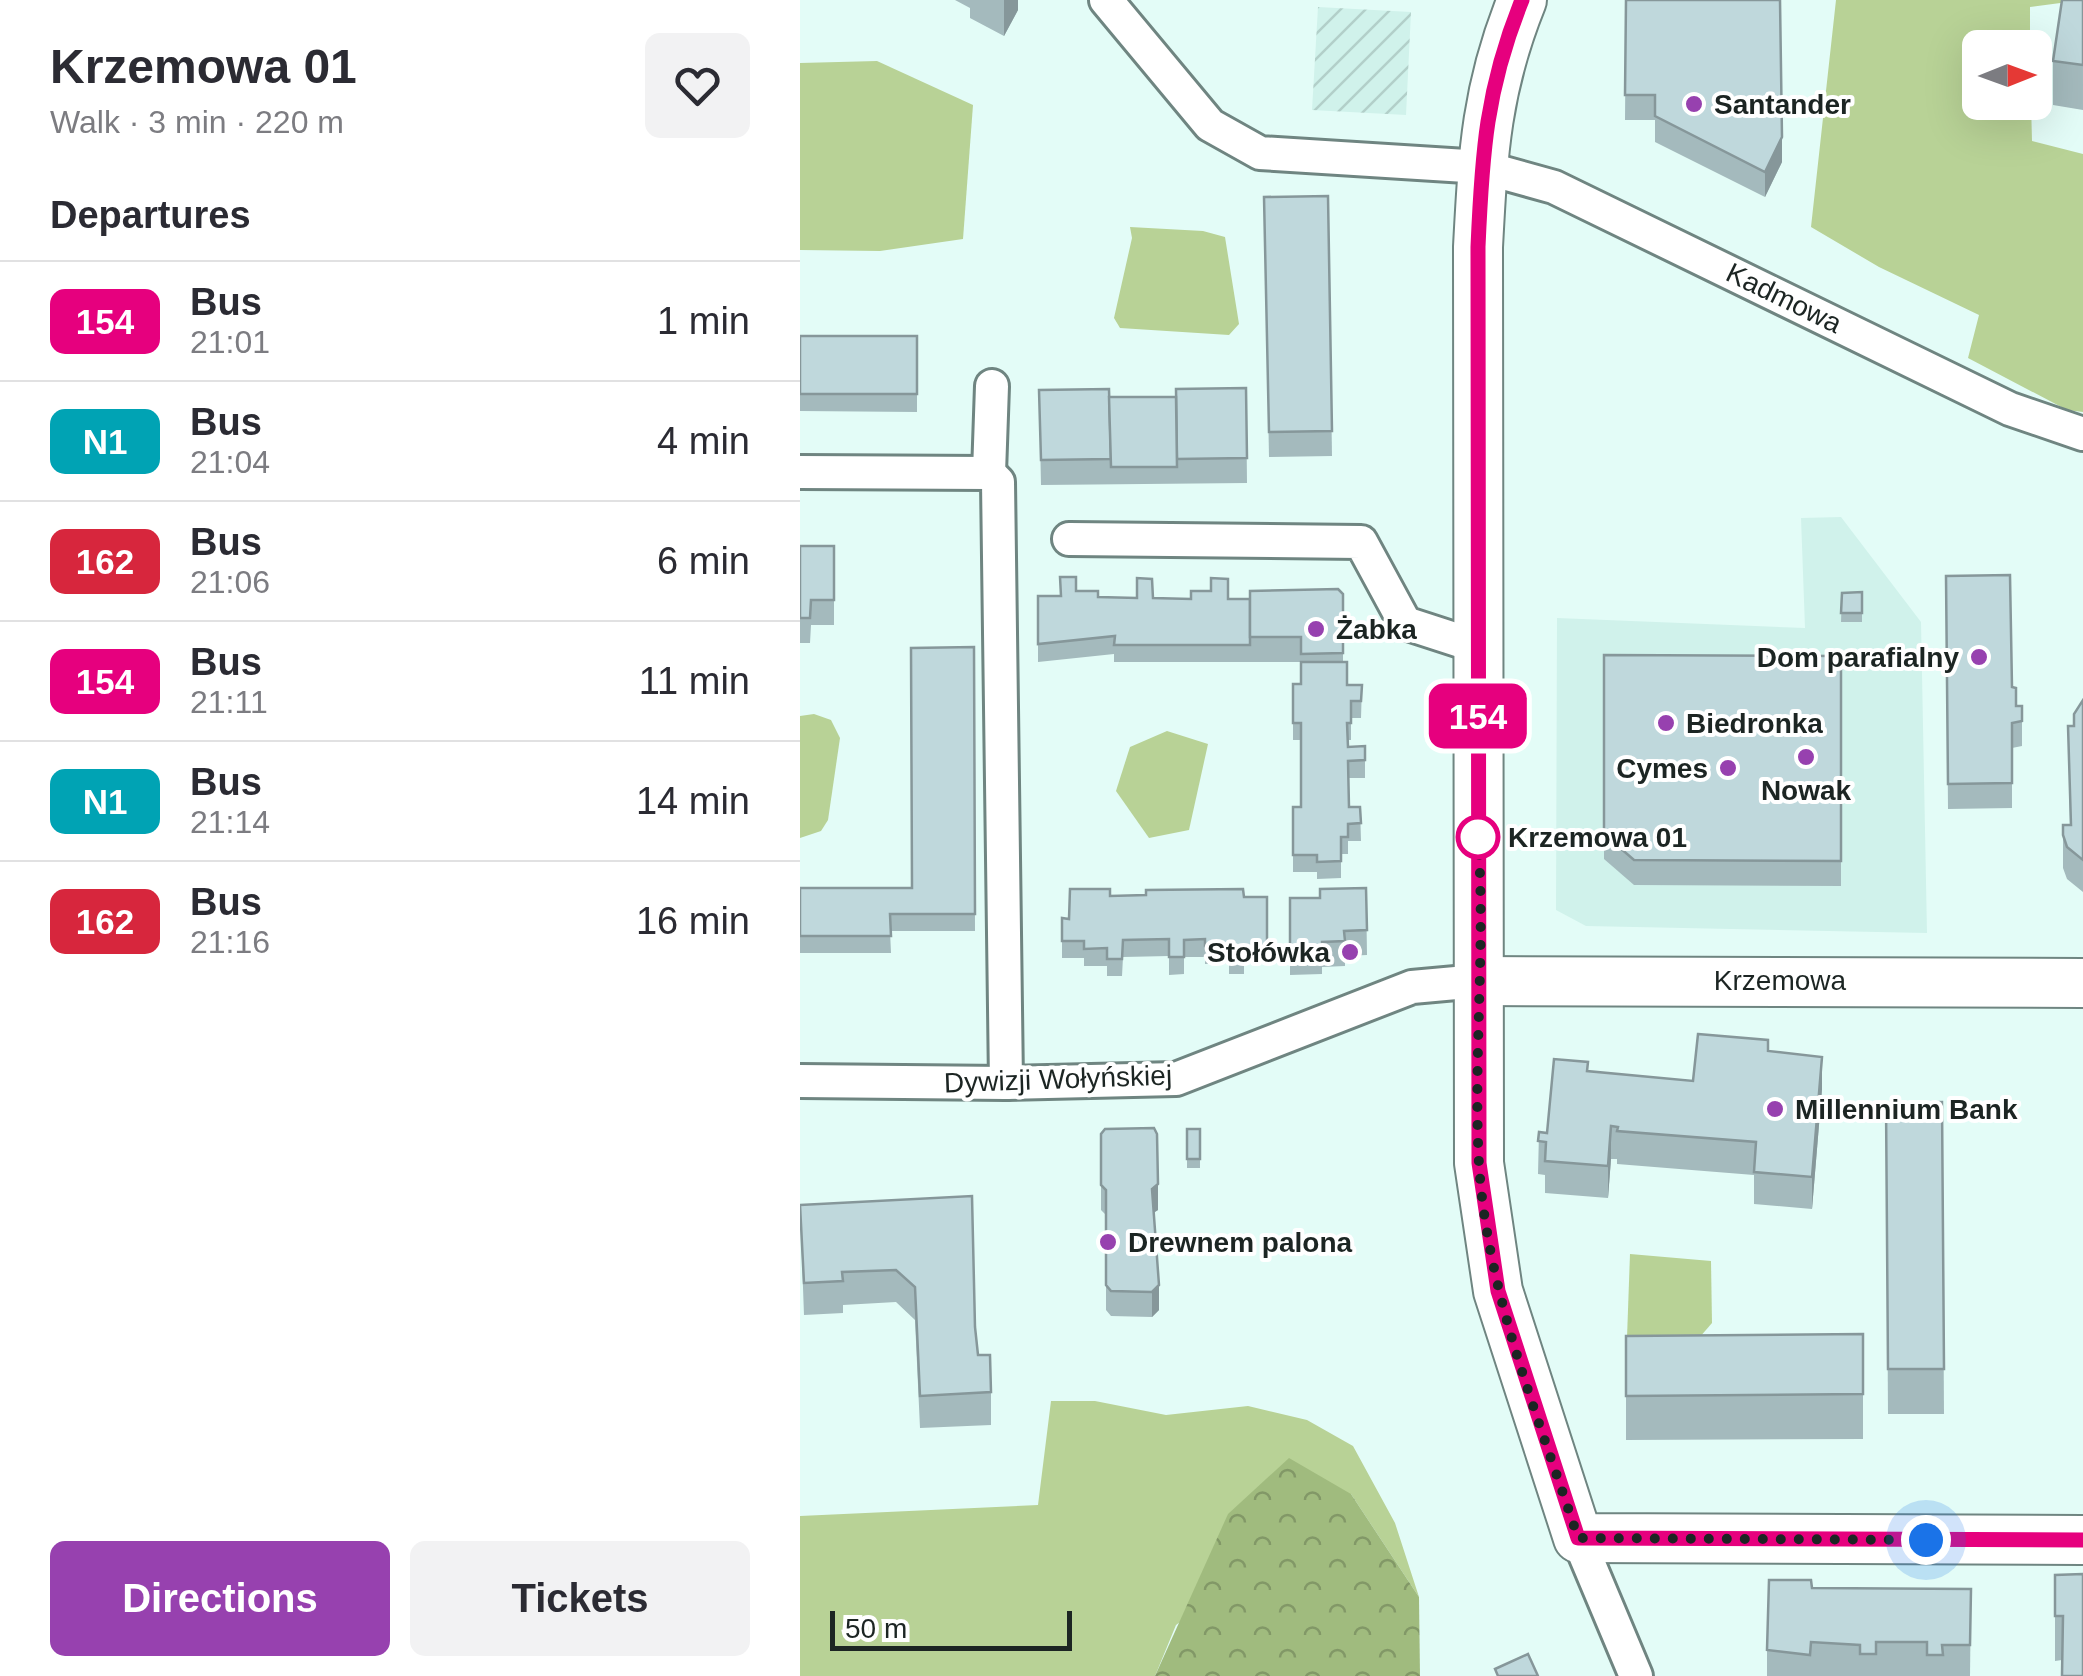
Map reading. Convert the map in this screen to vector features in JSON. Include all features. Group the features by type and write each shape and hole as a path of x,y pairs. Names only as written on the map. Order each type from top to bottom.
{"street":[{"name":"Kadmowa","path":"1106,0 1210,125 1260,154 1482,167 1554,187 2010,410 2083,434"},
{"path":"1522,0 1491,88 1482,167 1479,1163 1498,1291 1578,1538 1636,1676"},
{"path":"989,473 992,386"},
{"path":"800,472 989,473 998,482 1006,1084"},
{"path":"1069,539 1362,542 1405,623 1478,646"},
{"name":"Krzemowa","path":"1478,982 2083,983"},
{"name":"Dywizji Wołyńskiej","path":"800,1081 1006,1084 1176,1078 1412,987 1478,982"},
{"path":"1578,1538 2083,1540"}],"shaded area":[{"path":"1318,7 1411,12 1406,115 1312,110"},
{"path":"1841,517 1921,622 1927,933 1586,926 1556,910 1557,618 1805,628 1801,518"}],"green space":[{"path":"1836,0 2083,0 2030,7 2030,30 1962,30 1962,120 2031,120 2032,141 2083,154 2083,412 2067,410 1968,358 1979,315 1879,267 1811,227"},
{"path":"877,61 973,105 963,239 880,251 800,250 800,63"},
{"path":"1130,227 1203,231 1225,237 1239,324 1229,335 1120,328 1114,318 1132,238"},
{"path":"814,714 831,720 840,738 828,820 821,831 800,838 800,716"},
{"path":"1167,731 1208,744 1189,830 1149,838 1116,791 1130,747"},
{"path":"1630,1254 1711,1261 1712,1323 1699,1338 1627,1338"},
{"path":"1051,1401 1095,1401 1166,1415 1248,1406 1307,1420 1353,1446 1395,1523 1419,1597 1351,1494 1176,1625 1155,1676 800,1676 800,1516 1038,1505"},
{"path":"1289,1458 1351,1494 1419,1597 1420,1676 1155,1676 1228,1514"}],"building":[{"path":"1626,0 1780,0 1782,137 1765,172 1655,116 1655,95 1625,95"},
{"path":"2062,0 2083,0 2083,65 2053,61"},
{"path":"1328,196 1332,431 1269,432 1264,197"},
{"path":"800,336 917,336 917,394 800,394"},
{"path":"1246,388 1247,458 1177,459 1176,389"},
{"path":"1109,389 1111,459 1041,460 1039,390"},
{"path":"1109,397 1176,397 1177,467 1111,467"},
{"path":"800,546 834,546 834,600 811,600 810,618 800,618"},
{"name":"Dom parafialny","path":"2010,575 2012,687 2016,688 2016,706 2022,706 2022,721 2012,723 2012,783 1948,784 1946,576"},
{"path":"1060,577 1076,577 1076,591 1098,591 1098,597 1137,598 1137,578 1152,579 1153,598 1191,599 1191,591 1211,591 1211,578 1228,579 1228,599 1250,599 1250,645 1114,645 1115,636 1038,644 1038,596 1061,596"},
{"path":"1338,589 1343,594 1343,653 1301,654 1301,637 1250,637 1250,591"},
{"path":"1862,592 1862,613 1841,613 1842,593"},
{"path":"974,647 975,914 890,914 891,936 800,936 800,888 912,888 911,648"},
{"path":"1604,655 1841,656 1841,861 1634,860 1604,834"},
{"path":"1301,662 1347,662 1347,685 1362,685 1361,701 1351,701 1351,723 1347,723 1348,747 1365,746 1365,760 1348,761 1349,807 1360,807 1361,823 1348,824 1348,837 1341,837 1341,861 1317,862 1317,855 1293,855 1293,807 1301,807 1301,723 1293,723 1293,684 1301,684"},
{"path":"2083,700 2083,860 2067,847 2063,825 2071,825 2068,726 2074,726 2074,714"},
{"path":"1366,888 1367,930 1344,931 1345,941 1322,942 1322,949 1290,950 1290,898 1320,898 1320,889"},
{"path":"1070,889 1110,889 1110,896 1146,895 1146,890 1243,889 1244,897 1267,897 1267,947 1244,947 1244,957 1229,957 1229,946 1205,946 1205,939 1184,940 1184,957 1169,957 1169,939 1123,940 1122,959 1107,959 1107,948 1084,949 1084,941 1062,941 1062,918 1069,919"},
{"path":"1698,1034 1768,1040 1768,1051 1822,1057 1812,1177 1754,1172 1756,1142 1617,1131 1618,1127 1611,1126 1608,1166 1545,1161 1546,1142 1538,1141 1539,1132 1547,1133 1554,1059 1588,1062 1587,1071 1693,1081"},
{"path":"1942,1102 1944,1369 1888,1369 1886,1103"},
{"path":"1154,1128 1158,1184 1152,1189 1159,1285 1152,1292 1111,1291 1106,1285 1106,1190 1101,1185 1101,1134 1105,1129"},
{"path":"1187,1129 1200,1129 1200,1159 1187,1159"},
{"path":"972,1196 975,1327 978,1355 990,1355 991,1392 920,1396 915,1287 896,1270 842,1272 843,1281 804,1283 800,1205"},
{"path":"1863,1334 1863,1394 1626,1396 1626,1336"},
{"path":"2083,1574 2083,1676 2062,1676 2063,1616 2055,1616 2055,1575"},
{"path":"1769,1580 1811,1580 1812,1588 1971,1589 1970,1645 1942,1645 1943,1655 1927,1655 1927,1642 1876,1642 1876,1654 1860,1654 1860,1645 1811,1642 1810,1655 1767,1650"},
{"path":"1528,1654 1538,1676 1498,1676 1495,1669"}],"bus line":[{"name":"154","path":"1522,0 1491,88 1484,125 1478,247 1479,1163 1498,1291 1578,1538 2083,1540"}],"place":[{"name":"Santander","path":"1694,104"},
{"name":"Żabka","path":"1316,629"},
{"name":"Dom parafialny","path":"1979,657"},
{"name":"Biedronka","path":"1666,723"},
{"name":"Nowak","path":"1806,757"},
{"name":"Cymes","path":"1728,768"},
{"name":"Krzemowa 01","path":"1478,837"},
{"name":"Stołówka","path":"1350,952"},
{"name":"Millennium Bank","path":"1775,1109"},
{"name":"Drewnem palona","path":"1108,1242"}],"route":[{"path":"1478,837 1479,1163 1485,1218 1498,1291 1578,1538 1926,1540"}]}
